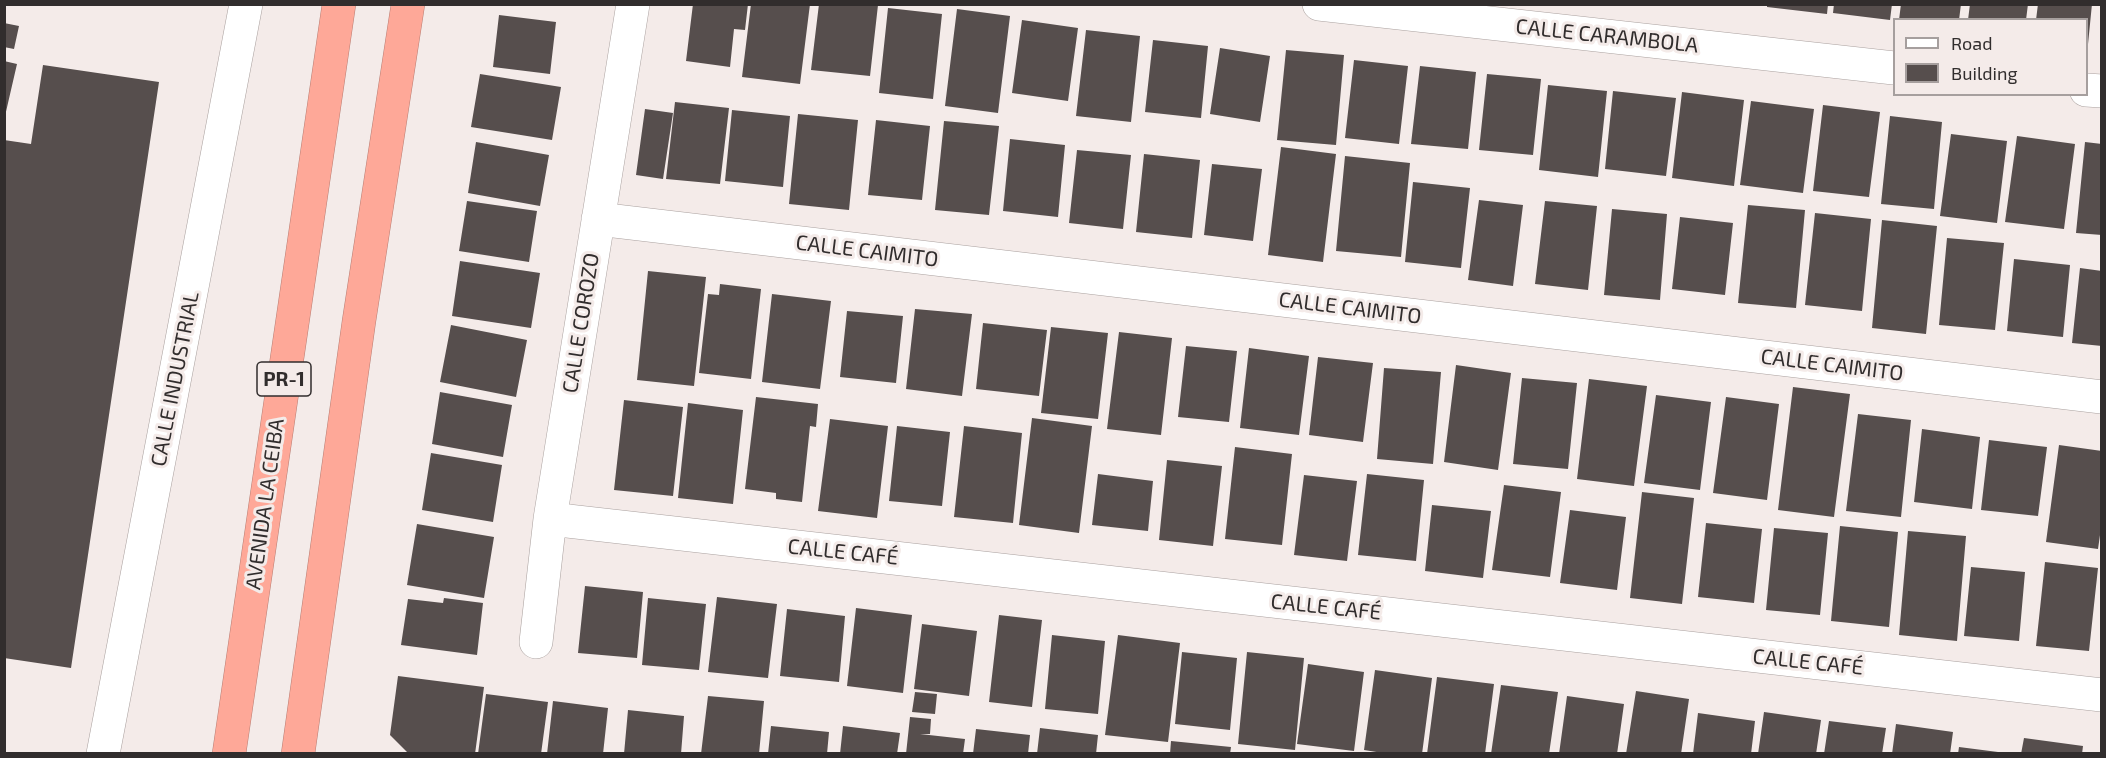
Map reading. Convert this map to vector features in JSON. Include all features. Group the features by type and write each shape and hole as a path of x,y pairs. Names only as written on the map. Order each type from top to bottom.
{"highway":[{"name":"AVENIDA LA CEIBA","path":"229,753 339,4"},
{"path":"298,753 359,321 408,4"}],"street":[{"name":"CALLE INDUSTRIAL","path":"103,753 246,4"},
{"name":"CALLE COROZO","path":"536,642 550,519 633,4"},
{"name":"CALLE CARAMBOLA","path":"1319,4 1893,68"},
{"name":"CALLE CAIMITO","path":"598,219 2102,397"},
{"name":"CALLE CAFÉ","path":"550,519 2102,695"}],"building":[{"path":"693,4 748,4 745,30 734,29 730,67 686,61"},
{"path":"751,4 810,4 800,84 742,77"},
{"path":"819,4 878,5 870,76 811,70"},
{"path":"1767,4 1828,4 1827,14 1767,7"},
{"path":"1834,4 1892,4 1890,20 1833,13"},
{"path":"1901,4 1961,4 1959,18 1899,18"},
{"path":"1970,4 2028,4 2026,18 1968,18"},
{"path":"2038,4 2092,4 2088,44 2088,18 2036,18"},
{"path":"888,8 942,14 933,99 879,93"},
{"path":"957,9 1010,16 998,113 945,106"},
{"path":"499,15 556,22 550,74 493,67"},
{"path":"1022,20 1078,28 1068,101 1012,93"},
{"path":"4,23 19,26 14,49 4,47"},
{"path":"1086,30 1140,36 1131,122 1076,116"},
{"path":"1153,40 1208,46 1201,118 1145,112"},
{"path":"1220,48 1270,56 1260,122 1210,114"},
{"path":"1286,50 1344,55 1336,145 1277,140"},
{"path":"1354,60 1408,66 1399,144 1345,138"},
{"path":"4,61 17,64 5,116 4,116"},
{"path":"43,65 159,82 71,668 4,658 4,140 31,144"},
{"path":"1420,66 1476,72 1468,149 1411,144"},
{"path":"480,74 561,87 552,140 471,127"},
{"path":"1487,74 1541,79 1533,155 1479,150"},
{"path":"1548,85 1607,91 1598,177 1539,170"},
{"path":"1613,91 1676,98 1666,176 1605,169"},
{"path":"1682,92 1744,100 1734,186 1672,178"},
{"path":"1751,101 1814,109 1803,193 1740,185"},
{"path":"675,102 729,108 720,184 666,179"},
{"path":"1823,105 1880,112 1869,197 1813,191"},
{"path":"645,109 673,113 663,179 636,175"},
{"path":"732,110 790,116 783,187 725,181"},
{"path":"798,114 858,120 849,210 789,204"},
{"path":"1890,116 1942,122 1934,209 1881,204"},
{"path":"876,120 930,126 922,200 868,195"},
{"path":"944,121 999,126 989,215 935,210"},
{"path":"1951,134 2007,141 1997,223 1940,216"},
{"path":"2017,136 2075,144 2064,229 2005,222"},
{"path":"1010,139 1065,145 1058,217 1003,211"},
{"path":"476,142 549,155 540,206 468,193"},
{"path":"2085,142 2102,144 2102,235 2076,233"},
{"path":"1281,147 1336,154 1323,262 1268,255"},
{"path":"1077,150 1131,155 1123,229 1069,223"},
{"path":"1144,154 1200,160 1192,238 1136,232"},
{"path":"1345,156 1410,163 1401,257 1336,251"},
{"path":"1212,164 1262,169 1253,241 1204,235"},
{"path":"1413,182 1470,188 1461,268 1405,262"},
{"path":"1479,200 1523,205 1513,286 1468,280"},
{"path":"467,201 537,211 529,262 459,251"},
{"path":"1545,201 1597,206 1588,290 1535,284"},
{"path":"1748,205 1805,210 1796,308 1738,303"},
{"path":"1612,209 1667,214 1660,300 1604,295"},
{"path":"1815,213 1871,219 1862,311 1805,305"},
{"path":"1680,217 1733,223 1725,295 1672,289"},
{"path":"1882,220 1937,226 1926,334 1872,328"},
{"path":"1947,238 2004,243 1995,330 1939,325"},
{"path":"2014,259 2070,265 2063,337 2007,331"},
{"path":"460,261 540,273 531,328 452,316"},
{"path":"2080,268 2102,271 2102,346 2072,343"},
{"path":"648,271 706,277 694,386 637,380"},
{"path":"720,284 761,289 751,379 699,373 708,294 719,295"},
{"path":"772,294 831,301 820,389 762,382"},
{"path":"915,309 972,314 962,396 906,389"},
{"path":"847,311 903,316 896,383 840,377"},
{"path":"983,323 1047,330 1039,396 976,389"},
{"path":"451,325 527,340 516,397 440,382"},
{"path":"1051,327 1108,333 1098,419 1041,413"},
{"path":"1119,332 1172,338 1161,435 1107,429"},
{"path":"1186,346 1237,351 1229,422 1178,417"},
{"path":"1249,348 1309,356 1299,435 1240,428"},
{"path":"1318,357 1373,363 1363,442 1309,435"},
{"path":"1456,365 1511,373 1498,470 1444,462"},
{"path":"1384,368 1441,372 1433,464 1377,459"},
{"path":"1522,378 1577,383 1568,469 1513,464"},
{"path":"1589,379 1647,386 1634,486 1577,479"},
{"path":"1793,387 1850,394 1834,517 1778,510"},
{"path":"440,392 512,405 503,457 432,444"},
{"path":"1656,395 1711,402 1700,490 1644,483"},
{"path":"756,397 818,404 816,427 810,426 802,502 776,499 776,493 745,489"},
{"path":"1726,397 1779,404 1767,500 1713,493"},
{"path":"624,400 683,407 673,496 614,490"},
{"path":"688,403 743,410 733,504 678,498"},
{"path":"1858,414 1911,420 1901,517 1846,511"},
{"path":"1032,418 1092,426 1079,533 1019,525"},
{"path":"830,419 888,426 877,518 818,511"},
{"path":"897,426 950,432 942,506 889,501"},
{"path":"964,426 1022,433 1013,523 954,517"},
{"path":"1922,429 1980,437 1972,509 1914,502"},
{"path":"1989,440 2047,447 2038,516 1981,510"},
{"path":"2059,445 2102,451 2102,521 2098,549 2046,542"},
{"path":"1235,447 1292,454 1282,545 1225,539"},
{"path":"431,453 502,465 493,522 422,510"},
{"path":"1167,460 1222,466 1213,546 1159,540"},
{"path":"1098,474 1153,481 1148,531 1092,525"},
{"path":"1367,474 1424,480 1416,561 1358,555"},
{"path":"1304,475 1357,481 1347,561 1294,555"},
{"path":"1504,485 1561,492 1550,577 1492,570"},
{"path":"1642,492 1694,498 1682,604 1630,598"},
{"path":"1432,505 1491,511 1483,578 1425,571"},
{"path":"1570,510 1626,517 1617,590 1560,583"},
{"path":"1706,523 1762,529 1754,603 1698,597"},
{"path":"417,524 494,537 484,598 407,585"},
{"path":"1840,526 1898,532 1889,627 1831,621"},
{"path":"1774,528 1828,533 1820,615 1766,610"},
{"path":"1908,531 1966,536 1957,641 1899,635"},
{"path":"2045,562 2098,568 2089,651 2036,646"},
{"path":"1971,567 2025,572 2019,641 1964,636"},
{"path":"585,586 643,592 637,658 578,653"},
{"path":"717,597 777,604 768,678 708,672"},
{"path":"444,598 483,603 477,655 401,645 408,599 443,603"},
{"path":"648,598 706,604 699,670 642,665"},
{"path":"856,608 912,615 903,693 847,686"},
{"path":"787,609 845,616 839,682 780,676"},
{"path":"999,615 1042,620 1032,707 989,702"},
{"path":"922,624 977,631 969,696 914,689"},
{"path":"1052,635 1105,641 1098,714 1045,709"},
{"path":"1118,635 1180,643 1168,742 1105,735"},
{"path":"1182,652 1237,658 1230,730 1175,724"},
{"path":"1247,652 1304,658 1295,750 1238,744"},
{"path":"1308,664 1364,672 1354,751 1297,744"},
{"path":"1375,670 1432,678 1422,754 1389,754 1364,750"},
{"path":"398,676 484,687 475,754 409,754 390,735"},
{"path":"1437,677 1494,684 1485,754 1427,754"},
{"path":"1501,685 1558,692 1549,754 1491,754"},
{"path":"1636,691 1689,699 1681,754 1626,754"},
{"path":"915,692 937,694 935,714 912,712"},
{"path":"486,694 548,702 541,754 478,754"},
{"path":"708,696 764,701 759,754 701,754"},
{"path":"1567,696 1624,704 1617,754 1559,754"},
{"path":"553,701 608,708 603,754 547,754"},
{"path":"628,710 684,716 681,754 624,754"},
{"path":"1764,712 1821,720 1816,754 1758,754"},
{"path":"1698,713 1755,721 1751,754 1693,754"},
{"path":"910,717 931,719 930,734 920,734 965,739 963,754 906,754"},
{"path":"1829,721 1886,728 1882,754 1824,754"},
{"path":"1896,724 1953,732 1950,754 1892,754"},
{"path":"771,726 829,732 827,754 768,754"},
{"path":"843,726 900,733 897,754 840,754"},
{"path":"1040,728 1098,735 1096,754 1037,754"},
{"path":"976,729 1030,735 1028,754 973,754"},
{"path":"2024,738 2083,746 2082,754 2021,754"},
{"path":"1171,741 1231,747 1230,754 1170,754"},
{"path":"1959,747 1998,752 1998,754 1958,754"}]}
